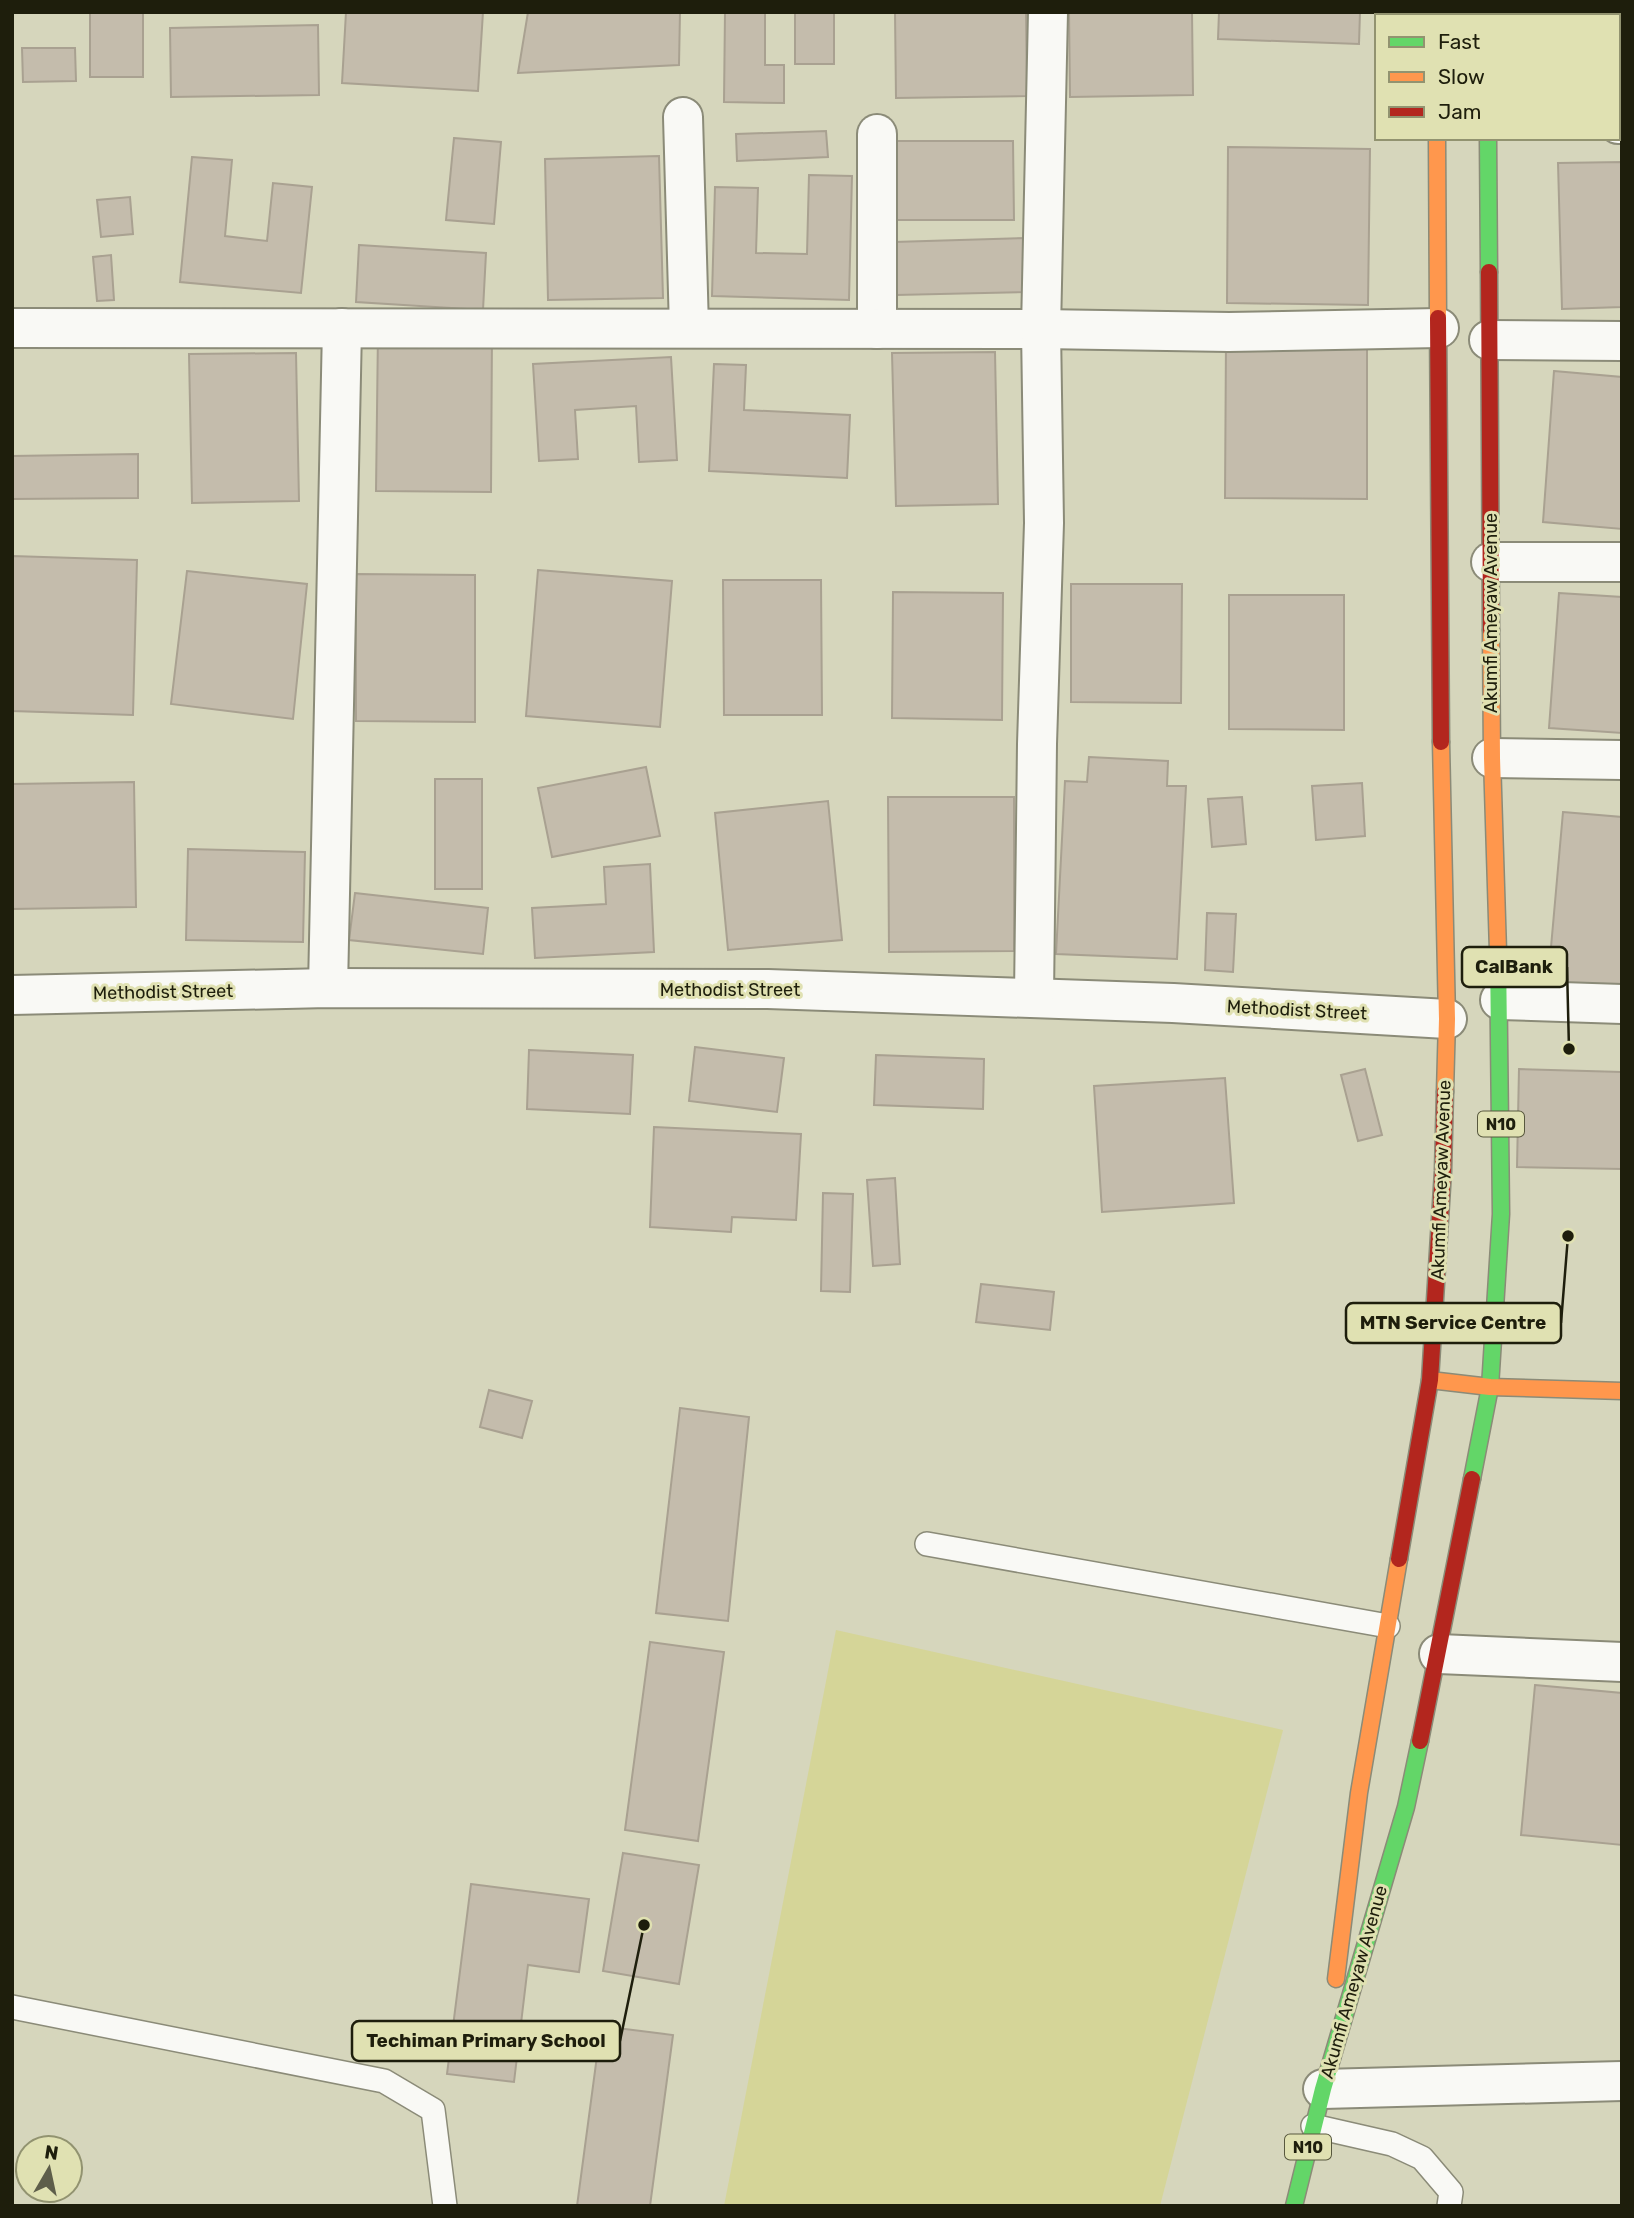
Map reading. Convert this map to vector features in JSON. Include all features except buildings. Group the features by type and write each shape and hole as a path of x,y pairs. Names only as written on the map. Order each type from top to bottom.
{"main road":[{"name":"Akumfi Ameyaw Avenue","path":"1323,2089 1359,1793 1430,1380 1443,1171 1447,1019 1441,752 1437,140"},
{"name":"Akumfi Ameyaw Avenue","path":"1323,2089 1406,1807 1439,1654 1490,1387 1502,1214 1500,1000 1492,758 1488,140"},
{"path":"1430,1380 1490,1387 1622,1391"},
{"name":"N10","path":"1294,2206 1323,2089"}],"street":[{"path":"1034,997 1037,744 1044,523 1041,329 1048,12"},
{"path":"683,117 689,328"},
{"path":"877,134 877,329"},
{"path":"12,328 1041,329 1229,332 1439,328"},
{"path":"328,988 342,328"},
{"path":"1489,340 1622,341"},
{"path":"1491,562 1622,562"},
{"path":"1492,758 1622,760"},
{"name":"Methodist Street","path":"12,995 328,988 768,989 1034,997 1447,1019"},
{"path":"1500,1000 1622,1004"},
{"path":"1439,1654 1622,1662"},
{"path":"1323,2089 1622,2081"}],"lane":[{"path":"927,1544 1388,1626"},
{"path":"12,2007 384,2081 433,2110 445,2206"},
{"path":"1313,2126 1392,2144 1422,2158 1451,2192 1449,2206"}],"green space":[{"path":"836,1630 1283,1730 1160,2206 724,2206"}],"traffic: fast":[{"path":"1488,140 1489,272"},
{"path":"1472,1479 1490,1387 1501,1214 1498,951"},
{"path":"1294,2206 1323,2089 1406,1807 1420,1741"}],"traffic: slow":[{"path":"1437,140 1438,318"},
{"path":"1491,630 1498,951"},
{"path":"1441,742 1447,1019 1445,1092"},
{"path":"1430,1380 1490,1387 1622,1391"},
{"path":"1336,1979 1359,1793 1399,1559"}],"traffic: jam":[{"path":"1489,272 1491,630"},
{"path":"1438,318 1441,742"},
{"path":"1399,1559 1430,1380 1443,1171 1445,1092"},
{"path":"1420,1741 1472,1479"}],"place":[{"name":"CalBank","path":"1569,1049"},
{"name":"MTN Service Centre","path":"1568,1236"},
{"name":"Techiman Primary School","path":"644,1925"}]}
